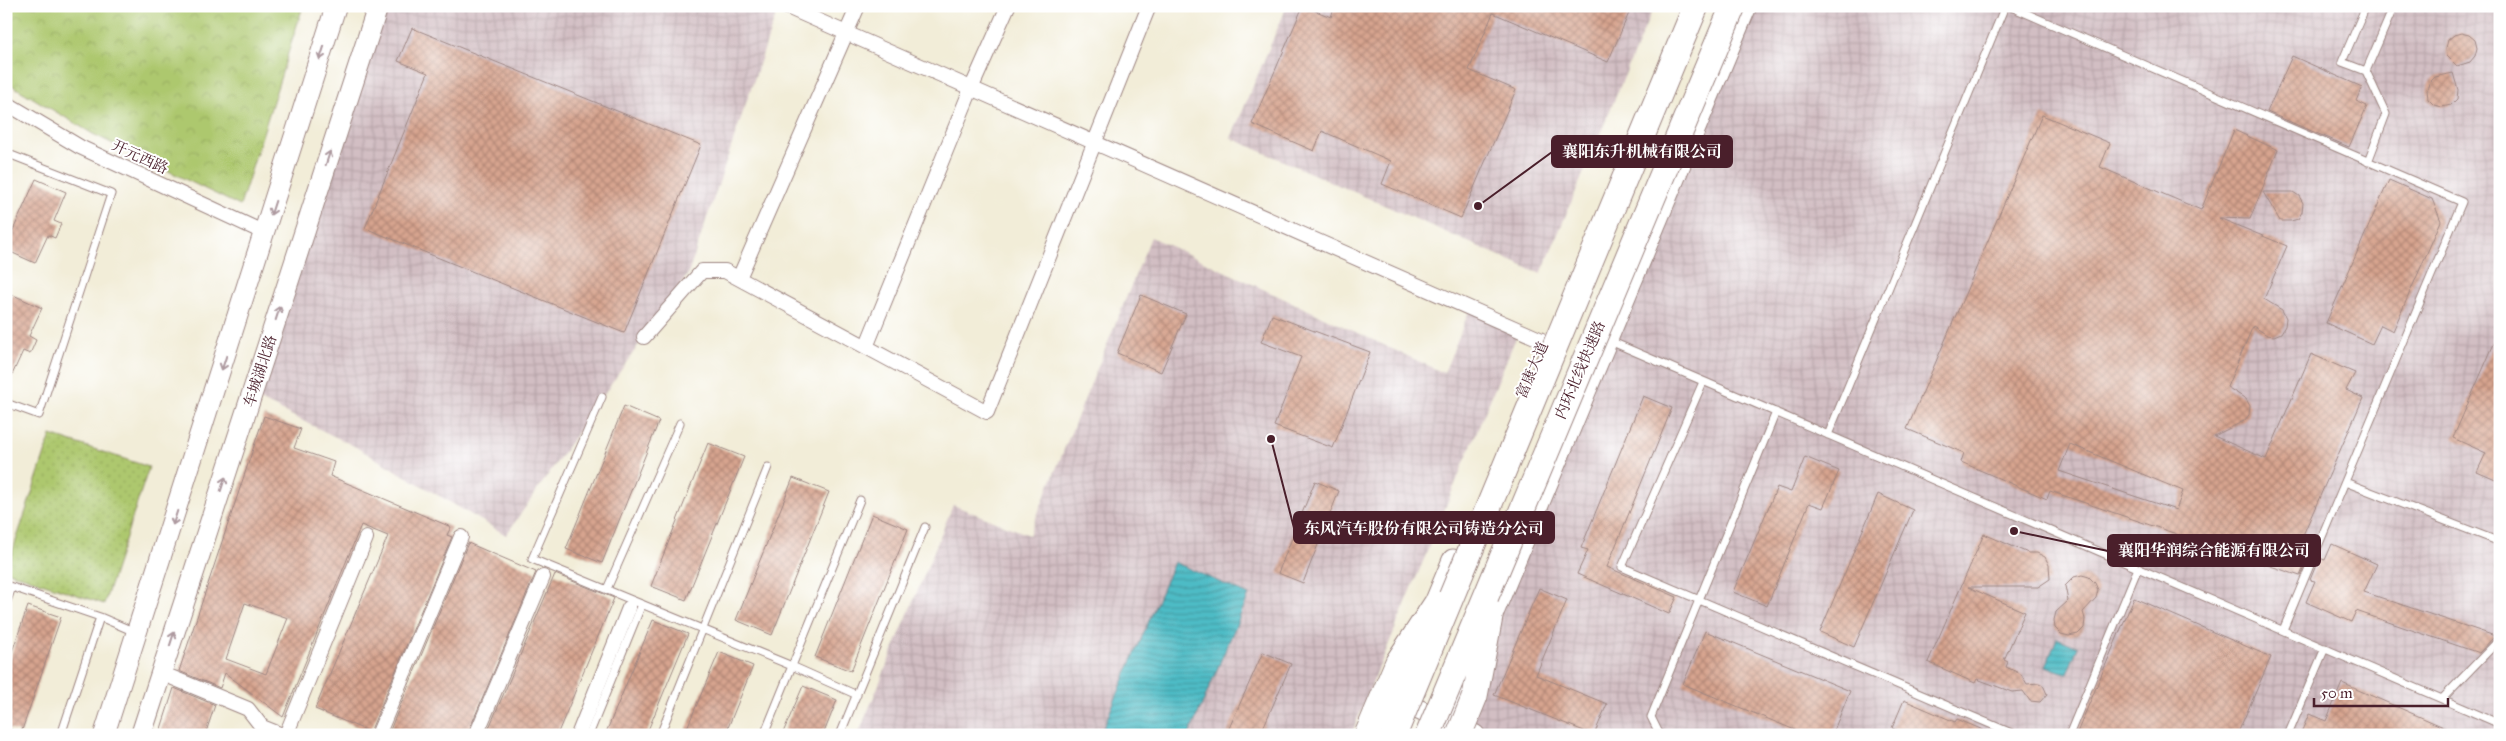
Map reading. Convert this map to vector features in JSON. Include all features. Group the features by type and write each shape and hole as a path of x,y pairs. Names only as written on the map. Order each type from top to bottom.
{"highway":[{"path":"1389,722 1518,436 1696,6"},
{"name":"内环北线快速路","path":"1441,732 1547,450 1733,6"},
{"path":"1367,735 1398,662 1448,587 1518,436"}],"main road":[{"path":"104,735 336,6"},
{"name":"车城湖北路","path":"141,735 378,6"},
{"name":"富康大道","path":"1389,722 1544,341 1685,6"},
{"path":"1441,732 1608,340 1746,6"},
{"path":"1389,722 1441,732 1475,735"}],"street":[{"path":"785,6 1544,341"},
{"path":"739,278 858,6"},
{"path":"866,347 971,89 1008,6"},
{"path":"644,337 702,270 726,271 987,412 1149,6"},
{"name":"开元西路","path":"6,103 80,147 265,233"},
{"path":"378,735 460,537"},
{"path":"286,735 366,538"},
{"path":"476,735 543,577"},
{"path":"578,735 636,606"},
{"path":"161,673 248,709 262,727 282,735"}],"lane":[{"path":"1828,435 2005,6"},
{"path":"2009,6 2462,202 2282,630"},
{"path":"2366,6 2342,62 2366,71 2386,114 2368,162"},
{"path":"2366,71 2394,6"},
{"path":"6,153 111,194 39,415 6,403"},
{"path":"1608,340 2500,724"},
{"path":"1703,382 1622,567 2016,735"},
{"path":"602,397 532,559 607,589 636,606 702,629 857,695"},
{"path":"1660,735 1651,717 1776,412"},
{"path":"607,589 680,423"},
{"path":"660,735 768,467"},
{"path":"2345,482 2499,542 2500,565"},
{"path":"764,735 860,500"},
{"path":"840,735 926,527"},
{"path":"2069,735 2138,568"},
{"path":"6,604 9,586 138,633"},
{"path":"589,735 636,606"},
{"path":"61,735 100,618"},
{"path":"2442,699 2500,639"},
{"path":"2288,735 2325,648"}],"shaded area":[{"path":"378,6 779,6 688,274 506,535 354,446 252,396"},
{"path":"1287,6 1654,6 1541,274 1231,138"},
{"path":"1746,6 2500,6 2500,735 1442,735"},
{"path":"1151,237 1444,373 1470,309 1519,330 1351,735 858,735 953,505 1029,535"}],"green space":[{"path":"6,6 303,6 240,206 93,134 6,82"},
{"path":"51,435 149,467 104,604 6,571"}],"water":[{"path":"1174,562 1249,595 1189,735 1100,735"},
{"path":"2057,638 2078,647 2067,674 2046,666"}],"building":[{"path":"1303,6 1331,17 1335,6 1632,6 1608,62 1493,13 1469,70 1516,90 1461,218 1382,184 1391,161 1322,131 1314,151 1252,124"},
{"path":"412,28 701,145 624,333 365,228 428,73 398,61"},
{"path":"2461,33 2469,35 2475,40 2477,48 2475,56 2470,62 2457,66 2447,56 2446,48 2448,40 2454,35"},
{"path":"2292,56 2362,87 2356,101 2367,106 2349,147 2267,112"},
{"path":"2453,73 2458,90 2457,99 2451,105 2442,107 2434,105 2428,99 2427,90 2429,83 2435,77"},
{"path":"2042,115 2110,143 2100,167 2201,210 2234,130 2278,150 2250,219 2219,218 2287,246 2264,299 2282,310 2286,318 2285,326 2281,333 2274,336 2267,335 2253,326 2227,387 2246,399 2250,406 2249,415 2244,421 2214,436 2266,459 2311,354 2355,373 2346,390 2363,398 2296,551 2309,555 2300,576 2050,491 2047,499 1961,462 1964,453 1907,429","holes":["2070,444 2183,491 2176,510 2059,471"]},
{"path":"36,179 66,192 54,221 61,224 55,238 48,235 35,263 6,250 6,246"},
{"path":"2389,180 2432,199 2441,221 2393,331 2381,325 2372,344 2326,323"},
{"path":"2263,192 2293,192 2299,196 2303,203 2302,212 2298,219 2280,221"},
{"path":"11,294 42,308 29,336 36,340 30,354 23,351 6,388 6,305"},
{"path":"1141,295 1186,314 1161,372 1117,353"},
{"path":"1272,315 1370,352 1333,448 1274,426 1301,357 1261,342"},
{"path":"2500,330 2500,482 2477,472 2486,453 2453,438"},
{"path":"1643,396 1672,408 1607,567 1677,597 1669,614 1577,574 1588,550 1581,548"},
{"path":"624,406 659,421 602,563 566,549"},
{"path":"264,416 301,429 294,448 334,462 330,476 451,527 447,535 452,537 370,732 315,709 388,536 361,525 283,717 225,673 220,688 179,671","holes":["245,603 288,618 266,674 226,659"]},
{"path":"708,443 744,457 686,600 651,586"},
{"path":"1805,457 1839,471 1823,508 1809,503 1767,606 1733,592 1777,487 1791,492"},
{"path":"793,478 829,492 772,635 736,620"},
{"path":"1315,481 1339,491 1303,583 1278,573"},
{"path":"1878,494 1913,510 1854,647 1820,632"},
{"path":"872,514 908,529 851,671 815,657"},
{"path":"1984,534 2028,553 2037,553 2045,557 2049,565 2050,579 2038,587 1968,587 2025,612 2004,660 2008,662 2006,667 2021,674 2027,684 2039,683 2043,685 2047,694 2040,702 2030,701 2023,691 2012,692 1977,679 1975,683 1928,662"},
{"path":"468,543 536,572 467,735 388,735"},
{"path":"2332,544 2377,564 2364,592 2495,636 2479,653 2356,611 2351,622 2306,602 2315,581 2310,580 2319,558 2325,560"},
{"path":"555,574 614,598 557,735 486,735"},
{"path":"2082,575 2089,577 2095,583 2098,590 2096,598 2083,612 2085,619 2084,628 2078,634 2069,636 2061,634 2055,628 2054,620 2056,612 2068,601 2065,586 2074,577"},
{"path":"1539,588 1567,600 1536,675 1607,704 1594,735 1494,695"},
{"path":"2134,598 2271,657 2237,735 2076,735"},
{"path":"28,606 61,617 21,733 6,728 6,669"},
{"path":"653,620 688,634 646,735 605,735"},
{"path":"1705,631 1850,691 1832,735 1807,735 1683,684"},
{"path":"719,652 753,666 725,735 684,735"},
{"path":"1263,652 1291,664 1260,735 1226,735"},
{"path":"2342,683 2462,735 2300,735 2309,714 2326,721"},
{"path":"803,686 837,700 823,735 782,735"},
{"path":"174,688 215,705 205,735 159,735"},
{"path":"1904,700 1955,722 1957,719 1995,735 1908,735 1892,728"}],"place":[{"name":"襄阳东升机械有限公司","path":"1478,206"},
{"name":"东风汽车股份有限公司铸造分公司","path":"1271,439"},
{"name":"襄阳华润综合能源有限公司","path":"2014,531"}]}
